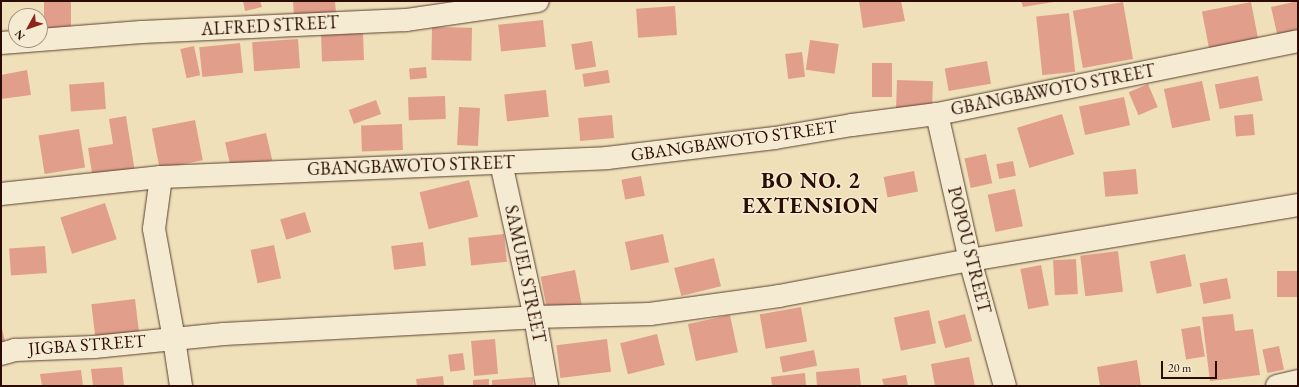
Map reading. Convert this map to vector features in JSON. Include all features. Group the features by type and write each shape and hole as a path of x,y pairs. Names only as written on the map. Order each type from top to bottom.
{"street":[{"name":"ALFRED STREET","path":"1,43 142,32 406,20 538,1"},
{"name":"GBANGBAWOTO STREET","path":"1,194 161,176 607,158 775,138 852,125 937,114 1298,41"},
{"name":"POPOU STREET","path":"937,114 970,260 1004,386"},
{"name":"SAMUEL STREET","path":"501,163 535,317 547,386"},
{"path":"161,176 154,229 181,386"},
{"name":"JIGBA STREET","path":"1,354 15,350 94,347 224,334 535,317 658,313 779,296 970,260 1298,205"},
{"path":"1277,386 1298,380"}],"building":[{"path":"44,1 71,1 71,28 48,28 48,8 44,8"},
{"path":"243,1 260,1 262,7 245,11"},
{"path":"293,1 335,1 336,14 294,18"},
{"path":"859,1 901,1 905,21 863,28"},
{"path":"1021,1 1054,1 1054,2 1023,7"},
{"path":"1298,1 1298,33 1278,38 1271,7"},
{"path":"1123,2 1133,59 1083,68 1073,11"},
{"path":"1251,2 1259,42 1210,52 1202,12"},
{"path":"675,6 677,35 638,38 636,9"},
{"path":"1069,13 1075,72 1042,75 1036,16"},
{"path":"543,20 546,47 501,52 498,25"},
{"path":"432,27 472,28 471,61 431,60"},
{"path":"363,32 364,60 322,61 321,33"},
{"path":"298,39 300,68 254,71 252,42"},
{"path":"810,40 839,44 835,74 806,70"},
{"path":"592,41 596,67 575,70 571,44"},
{"path":"240,43 243,73 202,77 199,47"},
{"path":"194,46 200,75 187,78 180,49"},
{"path":"802,52 805,77 788,79 785,54"},
{"path":"987,61 991,84 949,91 945,68"},
{"path":"872,63 892,63 892,97 872,97"},
{"path":"426,67 427,78 410,79 409,68"},
{"path":"27,70 31,95 1,99 1,75"},
{"path":"608,70 610,83 584,87 582,74"},
{"path":"1258,76 1263,101 1220,109 1215,84"},
{"path":"897,80 933,81 932,109 896,108"},
{"path":"1202,81 1210,120 1172,128 1164,89"},
{"path":"104,82 106,109 71,111 69,84"},
{"path":"1148,84 1158,107 1138,115 1129,92"},
{"path":"546,90 549,117 507,121 504,94"},
{"path":"445,96 446,119 409,120 408,97"},
{"path":"1124,97 1130,125 1085,135 1079,107"},
{"path":"376,100 381,114 354,124 349,110"},
{"path":"459,107 480,108 478,146 457,145"},
{"path":"1062,114 1074,154 1029,168 1017,128"},
{"path":"1253,114 1255,135 1236,137 1234,116"},
{"path":"612,115 614,138 580,141 578,118"},
{"path":"126,116 135,172 93,179 88,148 113,144 109,119"},
{"path":"195,120 203,160 160,169 152,128"},
{"path":"402,124 403,150 362,151 361,125"},
{"path":"79,129 85,168 45,174 39,135"},
{"path":"266,133 272,160 231,170 225,142"},
{"path":"986,154 992,183 971,188 964,159"},
{"path":"1013,161 1016,176 999,179 996,164"},
{"path":"1136,169 1138,194 1105,197 1103,172"},
{"path":"914,171 918,192 888,198 884,177"},
{"path":"641,176 645,196 625,199 621,180"},
{"path":"469,180 478,217 429,229 420,192"},
{"path":"1015,189 1023,226 996,232 988,195"},
{"path":"105,203 117,239 72,254 60,218"},
{"path":"305,212 311,232 286,240 280,220"},
{"path":"504,234 507,262 471,266 468,238"},
{"path":"663,234 669,262 631,270 625,242"},
{"path":"423,242 426,266 394,270 391,246"},
{"path":"274,245 281,278 258,283 251,250"},
{"path":"45,246 47,273 11,275 9,249"},
{"path":"1118,251 1123,292 1085,296 1080,256"},
{"path":"1185,254 1192,286 1157,294 1150,261"},
{"path":"714,258 721,286 681,296 674,268"},
{"path":"1076,259 1078,294 1055,295 1053,260"},
{"path":"1041,265 1049,305 1028,309 1020,269"},
{"path":"575,270 582,305 548,312 541,277"},
{"path":"1277,271 1298,271 1298,297 1277,297"},
{"path":"1227,278 1231,299 1204,304 1200,283"},
{"path":"135,299 139,332 95,337 91,304"},
{"path":"801,307 807,341 766,349 760,314"},
{"path":"929,310 936,343 901,351 894,317"},
{"path":"965,314 972,341 945,348 938,321"},
{"path":"1233,314 1235,331 1253,329 1260,375 1210,381 1202,317"},
{"path":"730,315 738,352 696,361 688,324"},
{"path":"1,325 6,345 1,346"},
{"path":"1200,326 1205,357 1186,360 1181,329"},
{"path":"657,334 665,365 628,374 620,343"},
{"path":"495,339 498,374 474,376 471,341"},
{"path":"607,339 611,372 560,378 556,345"},
{"path":"1279,346 1284,369 1267,373 1262,350"},
{"path":"814,350 817,366 783,372 780,357"},
{"path":"463,353 465,370 450,372 448,355"},
{"path":"969,357 975,386 935,386 931,364"},
{"path":"1137,360 1141,386 1100,386 1097,367"},
{"path":"122,367 124,386 93,386 91,369"},
{"path":"859,368 861,386 817,386 816,372"},
{"path":"81,370 83,386 42,386 40,374"},
{"path":"805,373 806,386 772,386 771,377"},
{"path":"906,375 908,386 884,386 882,379"},
{"path":"443,376 444,386 417,386 416,379"},
{"path":"533,377 533,386 492,386 492,380"},
{"path":"489,379 489,386 473,386 473,380"}],"district":[{"name":"BO NO. 2 EXTENSION","path":"811,192"}]}
